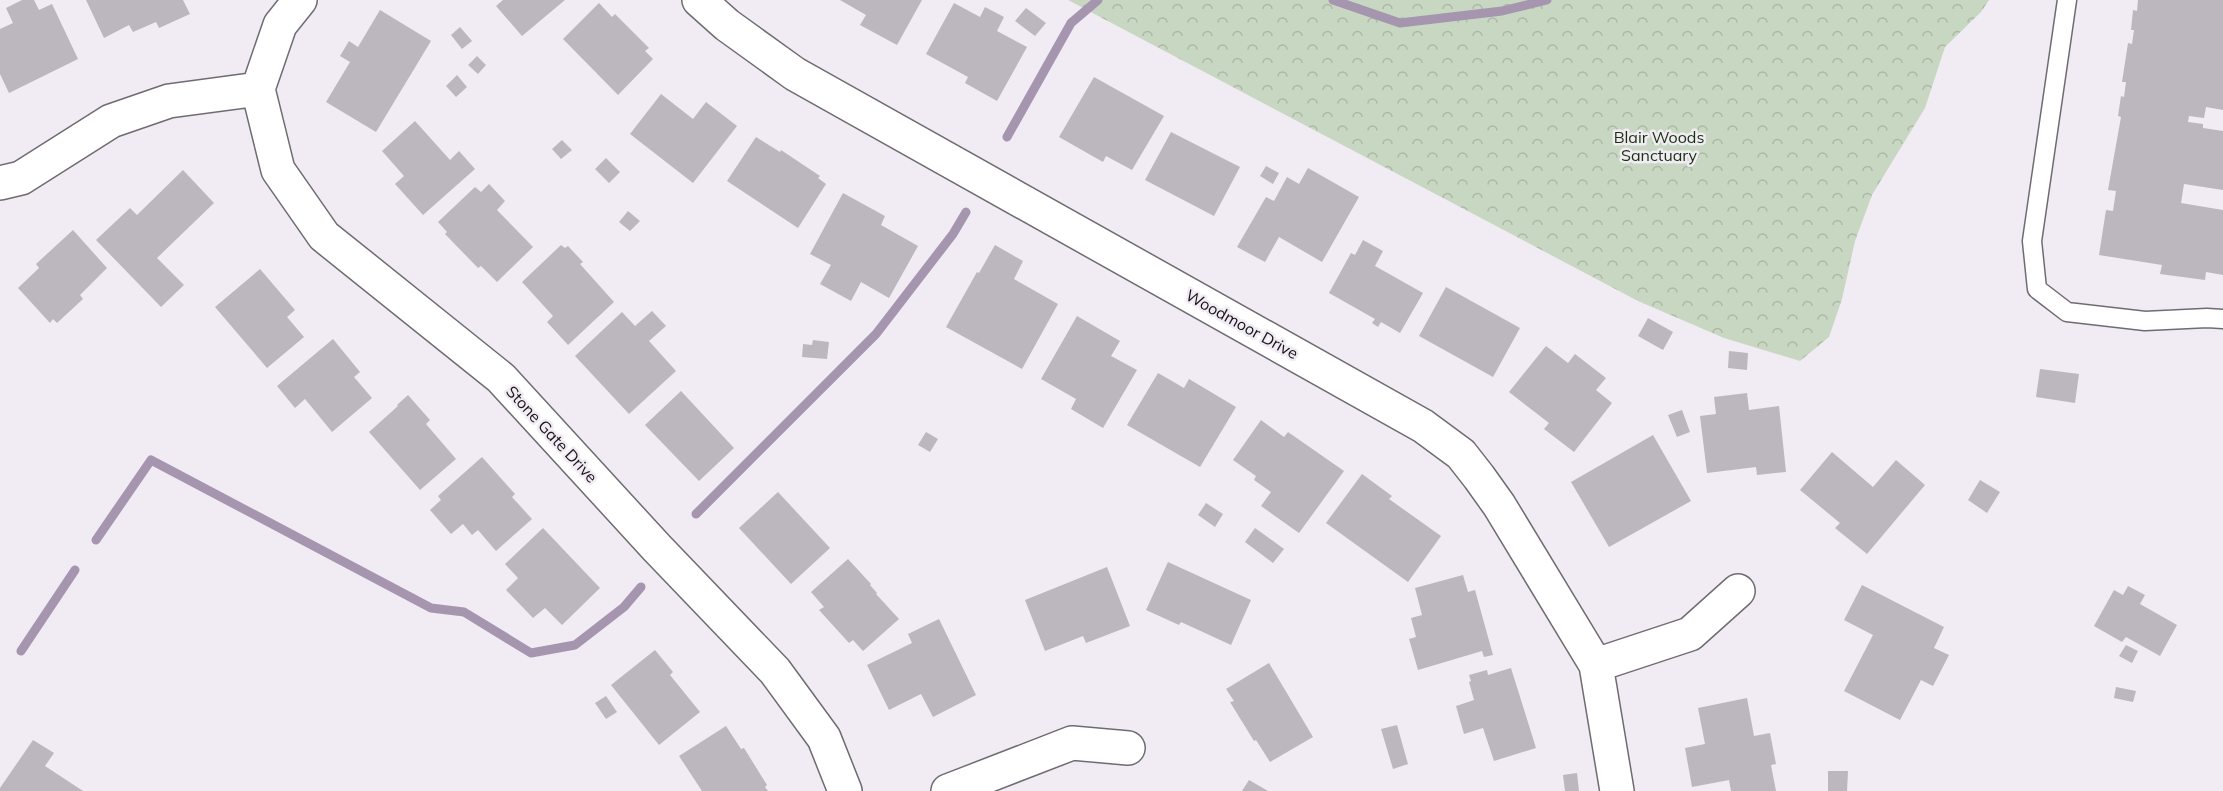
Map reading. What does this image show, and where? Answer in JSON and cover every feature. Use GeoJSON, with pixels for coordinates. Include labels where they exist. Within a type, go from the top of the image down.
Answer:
{"type":"FeatureCollection","features":[{"type":"Feature","properties":{"kind":"street"},"geometry":{"type":"LineString","coordinates":[[0,183],[21,178],[111,121],[169,100],[258,89],[280,25],[300,0]]}},
{"type":"Feature","properties":{"kind":"street","name":"Woodmoor Drive"},"geometry":{"type":"LineString","coordinates":[[699,0],[727,25],[795,74],[1423,426],[1461,454],[1499,505],[1596,665],[1617,791]]}},
{"type":"Feature","properties":{"kind":"street","name":"Stone Gate Drive"},"geometry":{"type":"LineString","coordinates":[[258,89],[278,170],[324,236],[501,378],[657,548],[775,671],[824,738],[845,791]]}},
{"type":"Feature","properties":{"kind":"street"},"geometry":{"type":"LineString","coordinates":[[1596,665],[1690,634],[1738,591]]}},
{"type":"Feature","properties":{"kind":"street"},"geometry":{"type":"LineString","coordinates":[[948,791],[1072,743],[1128,748]]}},
{"type":"Feature","properties":{"kind":"lane"},"geometry":{"type":"LineString","coordinates":[[2067,0],[2032,242],[2037,289],[2067,312],[2145,321],[2223,319]]}},
{"type":"Feature","properties":{"kind":"green space","name":"Blair Woods Sanctuary"},"geometry":{"type":"Polygon","coordinates":[[[1068,0],[1989,0],[1981,12],[1945,47],[1925,108],[1872,195],[1855,241],[1842,299],[1829,337],[1800,361],[1724,338],[1638,301],[1068,0]]]}},
{"type":"Feature","properties":{"kind":"building"},"geometry":{"type":"Polygon","coordinates":[[[22,0],[34,0],[39,10],[52,4],[78,59],[9,93],[0,74],[0,29],[13,23],[6,8],[22,0]]]}},
{"type":"Feature","properties":{"kind":"building"},"geometry":{"type":"Polygon","coordinates":[[[86,0],[183,0],[190,14],[159,28],[156,22],[133,32],[129,25],[104,38],[86,0]]]}},
{"type":"Feature","properties":{"kind":"building"},"geometry":{"type":"Polygon","coordinates":[[[503,0],[565,0],[522,36],[496,6],[503,0]]]}},
{"type":"Feature","properties":{"kind":"building"},"geometry":{"type":"Polygon","coordinates":[[[840,0],[922,0],[897,45],[860,25],[866,15],[840,0]]]}},
{"type":"Feature","properties":{"kind":"building"},"geometry":{"type":"Polygon","coordinates":[[[2138,0],[2223,0],[2223,110],[2206,107],[2204,118],[2189,116],[2188,122],[2203,124],[2203,128],[2223,131],[2223,190],[2184,184],[2181,203],[2223,210],[2223,275],[2206,272],[2205,280],[2160,274],[2162,265],[2099,255],[2106,210],[2113,211],[2116,191],[2108,190],[2121,117],[2118,116],[2121,96],[2124,97],[2126,82],[2122,82],[2128,43],[2132,44],[2134,30],[2131,30],[2133,10],[2137,11],[2138,0]]]}},
{"type":"Feature","properties":{"kind":"building"},"geometry":{"type":"Polygon","coordinates":[[[599,3],[612,17],[615,14],[649,48],[645,51],[653,59],[618,95],[563,39],[599,3]]]}},
{"type":"Feature","properties":{"kind":"building"},"geometry":{"type":"Polygon","coordinates":[[[954,3],[980,17],[985,7],[1004,17],[997,31],[1027,47],[997,101],[965,83],[968,77],[926,54],[954,3]]]}},
{"type":"Feature","properties":{"kind":"building"},"geometry":{"type":"Polygon","coordinates":[[[1026,8],[1046,23],[1035,36],[1015,21],[1026,8]]]}},
{"type":"Feature","properties":{"kind":"building"},"geometry":{"type":"Polygon","coordinates":[[[380,10],[431,41],[376,132],[326,102],[350,62],[340,56],[349,41],[358,47],[380,10]]]}},
{"type":"Feature","properties":{"kind":"building"},"geometry":{"type":"Polygon","coordinates":[[[460,27],[472,41],[462,49],[451,35],[460,27]]]}},
{"type":"Feature","properties":{"kind":"building"},"geometry":{"type":"Polygon","coordinates":[[[477,56],[486,65],[478,74],[468,65],[477,56]]]}},
{"type":"Feature","properties":{"kind":"building"},"geometry":{"type":"Polygon","coordinates":[[[457,75],[467,87],[456,97],[446,86],[457,75]]]}},
{"type":"Feature","properties":{"kind":"building"},"geometry":{"type":"Polygon","coordinates":[[[1094,77],[1164,116],[1132,170],[1106,156],[1103,162],[1059,137],[1094,77]]]}},
{"type":"Feature","properties":{"kind":"building"},"geometry":{"type":"Polygon","coordinates":[[[661,94],[693,119],[706,102],[737,126],[693,183],[630,134],[661,94]]]}},
{"type":"Feature","properties":{"kind":"building"},"geometry":{"type":"Polygon","coordinates":[[[415,121],[450,160],[459,151],[475,169],[423,215],[395,184],[404,176],[382,151],[415,121]]]}},
{"type":"Feature","properties":{"kind":"building"},"geometry":{"type":"Polygon","coordinates":[[[1171,132],[1240,167],[1214,216],[1145,180],[1171,132]]]}},
{"type":"Feature","properties":{"kind":"building"},"geometry":{"type":"Polygon","coordinates":[[[756,137],[780,152],[781,150],[820,176],[818,178],[826,184],[798,228],[727,181],[756,137]]]}},
{"type":"Feature","properties":{"kind":"building"},"geometry":{"type":"Polygon","coordinates":[[[562,140],[572,150],[561,159],[552,149],[562,140]]]}},
{"type":"Feature","properties":{"kind":"building"},"geometry":{"type":"Polygon","coordinates":[[[606,158],[620,172],[609,183],[595,169],[606,158]]]}},
{"type":"Feature","properties":{"kind":"building"},"geometry":{"type":"Polygon","coordinates":[[[1266,166],[1279,173],[1273,184],[1260,176],[1266,166]]]}},
{"type":"Feature","properties":{"kind":"building"},"geometry":{"type":"Polygon","coordinates":[[[1308,168],[1359,197],[1322,262],[1279,237],[1265,262],[1237,247],[1266,197],[1274,201],[1287,177],[1299,184],[1308,168]]]}},
{"type":"Feature","properties":{"kind":"building"},"geometry":{"type":"Polygon","coordinates":[[[183,170],[214,203],[157,258],[184,285],[161,307],[96,240],[130,208],[137,215],[183,170]]]}},
{"type":"Feature","properties":{"kind":"building"},"geometry":{"type":"Polygon","coordinates":[[[489,184],[505,201],[497,210],[533,247],[497,282],[481,266],[478,268],[445,234],[447,232],[438,222],[475,187],[481,192],[489,184]]]}},
{"type":"Feature","properties":{"kind":"building"},"geometry":{"type":"Polygon","coordinates":[[[843,193],[885,216],[881,225],[918,246],[889,298],[861,282],[851,301],[820,284],[831,265],[810,254],[843,193]]]}},
{"type":"Feature","properties":{"kind":"building"},"geometry":{"type":"Polygon","coordinates":[[[628,211],[640,221],[630,231],[619,222],[628,211]]]}},
{"type":"Feature","properties":{"kind":"building"},"geometry":{"type":"Polygon","coordinates":[[[73,230],[107,268],[80,295],[83,299],[57,323],[53,319],[50,323],[18,288],[39,268],[36,264],[73,230]]]}},
{"type":"Feature","properties":{"kind":"building"},"geometry":{"type":"Polygon","coordinates":[[[1363,240],[1383,251],[1375,266],[1423,293],[1400,333],[1381,322],[1378,327],[1372,323],[1375,319],[1329,293],[1351,253],[1355,255],[1363,240]]]}},
{"type":"Feature","properties":{"kind":"building"},"geometry":{"type":"Polygon","coordinates":[[[561,245],[565,248],[568,246],[583,262],[580,264],[614,302],[568,345],[547,322],[553,316],[522,282],[561,245]]]}},
{"type":"Feature","properties":{"kind":"building"},"geometry":{"type":"Polygon","coordinates":[[[995,245],[1023,261],[1014,279],[1058,304],[1022,369],[946,327],[995,245]]]}},
{"type":"Feature","properties":{"kind":"building"},"geometry":{"type":"Polygon","coordinates":[[[260,269],[295,310],[287,317],[304,337],[267,368],[215,307],[260,269]]]}},
{"type":"Feature","properties":{"kind":"building"},"geometry":{"type":"Polygon","coordinates":[[[1446,287],[1520,328],[1493,377],[1419,336],[1446,287]]]}},
{"type":"Feature","properties":{"kind":"building"},"geometry":{"type":"Polygon","coordinates":[[[652,311],[666,326],[649,341],[676,371],[629,414],[575,356],[622,312],[635,326],[652,311]]]}},
{"type":"Feature","properties":{"kind":"building"},"geometry":{"type":"Polygon","coordinates":[[[1077,316],[1120,341],[1111,356],[1137,370],[1103,428],[1071,409],[1076,399],[1041,379],[1077,316]]]}},
{"type":"Feature","properties":{"kind":"building"},"geometry":{"type":"Polygon","coordinates":[[[1648,318],[1673,332],[1663,350],[1638,336],[1648,318]]]}},
{"type":"Feature","properties":{"kind":"building"},"geometry":{"type":"Polygon","coordinates":[[[333,339],[360,372],[354,377],[372,398],[332,432],[305,399],[295,408],[277,386],[333,339]]]}},
{"type":"Feature","properties":{"kind":"building"},"geometry":{"type":"Polygon","coordinates":[[[813,340],[829,342],[827,359],[802,357],[803,344],[812,345],[813,340]]]}},
{"type":"Feature","properties":{"kind":"building"},"geometry":{"type":"Polygon","coordinates":[[[1546,346],[1568,363],[1575,354],[1606,378],[1596,390],[1612,403],[1574,452],[1544,429],[1549,423],[1509,392],[1546,346]]]}},
{"type":"Feature","properties":{"kind":"building"},"geometry":{"type":"Polygon","coordinates":[[[1729,351],[1748,353],[1747,370],[1728,368],[1729,351]]]}},
{"type":"Feature","properties":{"kind":"building"},"geometry":{"type":"Polygon","coordinates":[[[2040,369],[2079,374],[2075,403],[2036,397],[2040,369]]]}},
{"type":"Feature","properties":{"kind":"building"},"geometry":{"type":"Polygon","coordinates":[[[1158,373],[1184,388],[1189,379],[1236,407],[1200,467],[1127,425],[1158,373]]]}},
{"type":"Feature","properties":{"kind":"building"},"geometry":{"type":"Polygon","coordinates":[[[681,391],[734,448],[699,481],[645,425],[681,391]]]}},
{"type":"Feature","properties":{"kind":"building"},"geometry":{"type":"Polygon","coordinates":[[[1747,393],[1749,410],[1779,406],[1786,472],[1757,475],[1756,467],[1707,473],[1700,416],[1716,414],[1714,397],[1747,393]]]}},
{"type":"Feature","properties":{"kind":"building"},"geometry":{"type":"Polygon","coordinates":[[[408,395],[430,420],[426,424],[456,459],[420,490],[369,432],[408,395]]]}},
{"type":"Feature","properties":{"kind":"building"},"geometry":{"type":"Polygon","coordinates":[[[1682,410],[1690,432],[1677,437],[1668,415],[1682,410]]]}},
{"type":"Feature","properties":{"kind":"building"},"geometry":{"type":"Polygon","coordinates":[[[1261,420],[1284,437],[1288,432],[1344,471],[1299,533],[1261,506],[1271,492],[1254,480],[1256,476],[1233,460],[1261,420]]]}},
{"type":"Feature","properties":{"kind":"building"},"geometry":{"type":"Polygon","coordinates":[[[926,432],[938,439],[930,452],[918,445],[926,432]]]}},
{"type":"Feature","properties":{"kind":"building"},"geometry":{"type":"Polygon","coordinates":[[[1653,435],[1691,501],[1609,547],[1571,482],[1653,435]]]}},
{"type":"Feature","properties":{"kind":"building"},"geometry":{"type":"Polygon","coordinates":[[[1832,452],[1873,487],[1896,460],[1925,485],[1867,554],[1835,528],[1840,523],[1800,490],[1832,452]]]}},
{"type":"Feature","properties":{"kind":"building"},"geometry":{"type":"Polygon","coordinates":[[[482,457],[515,494],[512,497],[532,519],[496,551],[478,530],[472,535],[463,524],[451,534],[430,510],[441,500],[438,496],[482,457]]]}},
{"type":"Feature","properties":{"kind":"building"},"geometry":{"type":"Polygon","coordinates":[[[1362,474],[1392,496],[1389,499],[1441,536],[1408,582],[1326,523],[1362,474]]]}},
{"type":"Feature","properties":{"kind":"building"},"geometry":{"type":"Polygon","coordinates":[[[1980,480],[2000,492],[1987,513],[1968,500],[1980,480]]]}},
{"type":"Feature","properties":{"kind":"building"},"geometry":{"type":"Polygon","coordinates":[[[778,492],[830,548],[791,584],[739,528],[778,492]]]}},
{"type":"Feature","properties":{"kind":"building"},"geometry":{"type":"Polygon","coordinates":[[[1206,503],[1223,514],[1215,527],[1198,515],[1206,503]]]}},
{"type":"Feature","properties":{"kind":"building"},"geometry":{"type":"Polygon","coordinates":[[[543,528],[600,588],[562,625],[545,608],[533,618],[506,590],[518,578],[505,564],[543,528]]]}},
{"type":"Feature","properties":{"kind":"building"},"geometry":{"type":"Polygon","coordinates":[[[1255,528],[1284,549],[1273,563],[1245,542],[1255,528]]]}},
{"type":"Feature","properties":{"kind":"building"},"geometry":{"type":"Polygon","coordinates":[[[848,559],[899,619],[863,651],[853,640],[849,643],[819,610],[824,607],[811,592],[848,559]]]}},
{"type":"Feature","properties":{"kind":"building"},"geometry":{"type":"Polygon","coordinates":[[[1168,562],[1251,600],[1231,645],[1181,622],[1179,625],[1146,610],[1168,562]]]}},
{"type":"Feature","properties":{"kind":"building"},"geometry":{"type":"Polygon","coordinates":[[[1107,567],[1130,626],[1086,643],[1083,636],[1045,651],[1025,600],[1107,567]]]}},
{"type":"Feature","properties":{"kind":"building"},"geometry":{"type":"Polygon","coordinates":[[[1463,575],[1468,592],[1475,590],[1493,655],[1484,657],[1482,651],[1418,670],[1409,639],[1416,637],[1411,618],[1422,615],[1415,588],[1463,575]]]}},
{"type":"Feature","properties":{"kind":"building"},"geometry":{"type":"Polygon","coordinates":[[[1862,585],[1944,627],[1934,648],[1949,655],[1933,686],[1921,680],[1900,720],[1844,691],[1873,635],[1844,620],[1862,585]]]}},
{"type":"Feature","properties":{"kind":"building"},"geometry":{"type":"Polygon","coordinates":[[[2128,586],[2145,595],[2140,604],[2177,625],[2160,656],[2126,637],[2122,642],[2094,626],[2114,590],[2123,595],[2128,586]]]}},
{"type":"Feature","properties":{"kind":"building"},"geometry":{"type":"Polygon","coordinates":[[[939,619],[976,695],[933,717],[921,694],[889,710],[867,665],[912,643],[908,634],[939,619]]]}},
{"type":"Feature","properties":{"kind":"building"},"geometry":{"type":"Polygon","coordinates":[[[2126,645],[2138,651],[2132,663],[2119,656],[2126,645]]]}},
{"type":"Feature","properties":{"kind":"building"},"geometry":{"type":"Polygon","coordinates":[[[655,650],[673,672],[670,675],[700,712],[659,745],[611,685],[655,650]]]}},
{"type":"Feature","properties":{"kind":"building"},"geometry":{"type":"Polygon","coordinates":[[[1269,663],[1313,737],[1270,762],[1230,702],[1234,701],[1226,689],[1269,663]]]}},
{"type":"Feature","properties":{"kind":"building"},"geometry":{"type":"Polygon","coordinates":[[[1511,668],[1536,748],[1494,761],[1483,728],[1464,734],[1456,706],[1474,700],[1469,675],[1487,670],[1488,675],[1511,668]]]}},
{"type":"Feature","properties":{"kind":"building"},"geometry":{"type":"Polygon","coordinates":[[[2116,687],[2136,691],[2133,702],[2114,698],[2116,687]]]}},
{"type":"Feature","properties":{"kind":"building"},"geometry":{"type":"Polygon","coordinates":[[[606,696],[617,712],[606,719],[595,703],[606,696]]]}},
{"type":"Feature","properties":{"kind":"building"},"geometry":{"type":"Polygon","coordinates":[[[1747,698],[1754,736],[1770,733],[1776,764],[1771,765],[1776,791],[1731,791],[1729,780],[1692,787],[1685,748],[1705,744],[1698,708],[1747,698]]]}},
{"type":"Feature","properties":{"kind":"building"},"geometry":{"type":"Polygon","coordinates":[[[1397,725],[1408,764],[1393,769],[1381,729],[1397,725]]]}},
{"type":"Feature","properties":{"kind":"building"},"geometry":{"type":"Polygon","coordinates":[[[726,726],[741,749],[744,748],[767,785],[765,787],[768,791],[702,791],[679,756],[726,726]]]}},
{"type":"Feature","properties":{"kind":"building"},"geometry":{"type":"Polygon","coordinates":[[[33,740],[54,753],[45,766],[83,791],[0,791],[33,740]]]}},
{"type":"Feature","properties":{"kind":"building"},"geometry":{"type":"Polygon","coordinates":[[[1828,771],[1848,771],[1847,791],[1828,791],[1828,771]]]}},
{"type":"Feature","properties":{"kind":"building"},"geometry":{"type":"Polygon","coordinates":[[[1577,773],[1579,791],[1565,791],[1563,775],[1577,773]]]}},
{"type":"Feature","properties":{"kind":"building"},"geometry":{"type":"Polygon","coordinates":[[[1249,780],[1268,791],[1242,791],[1249,780]]]}},
{"type":"Feature","properties":{"kind":"waterway"},"geometry":{"type":"LineString","coordinates":[[1007,137],[1071,23],[1098,0]]}},
{"type":"Feature","properties":{"kind":"waterway"},"geometry":{"type":"LineString","coordinates":[[1333,0],[1400,23],[1502,11],[1547,0]]}},
{"type":"Feature","properties":{"kind":"waterway"},"geometry":{"type":"LineString","coordinates":[[696,514],[876,334],[953,234],[966,212]]}},
{"type":"Feature","properties":{"kind":"waterway"},"geometry":{"type":"LineString","coordinates":[[96,540],[151,460],[431,608],[464,612],[531,653],[575,645],[624,607],[641,587]]}},
{"type":"Feature","properties":{"kind":"waterway"},"geometry":{"type":"LineString","coordinates":[[21,651],[75,570]]}}]}
